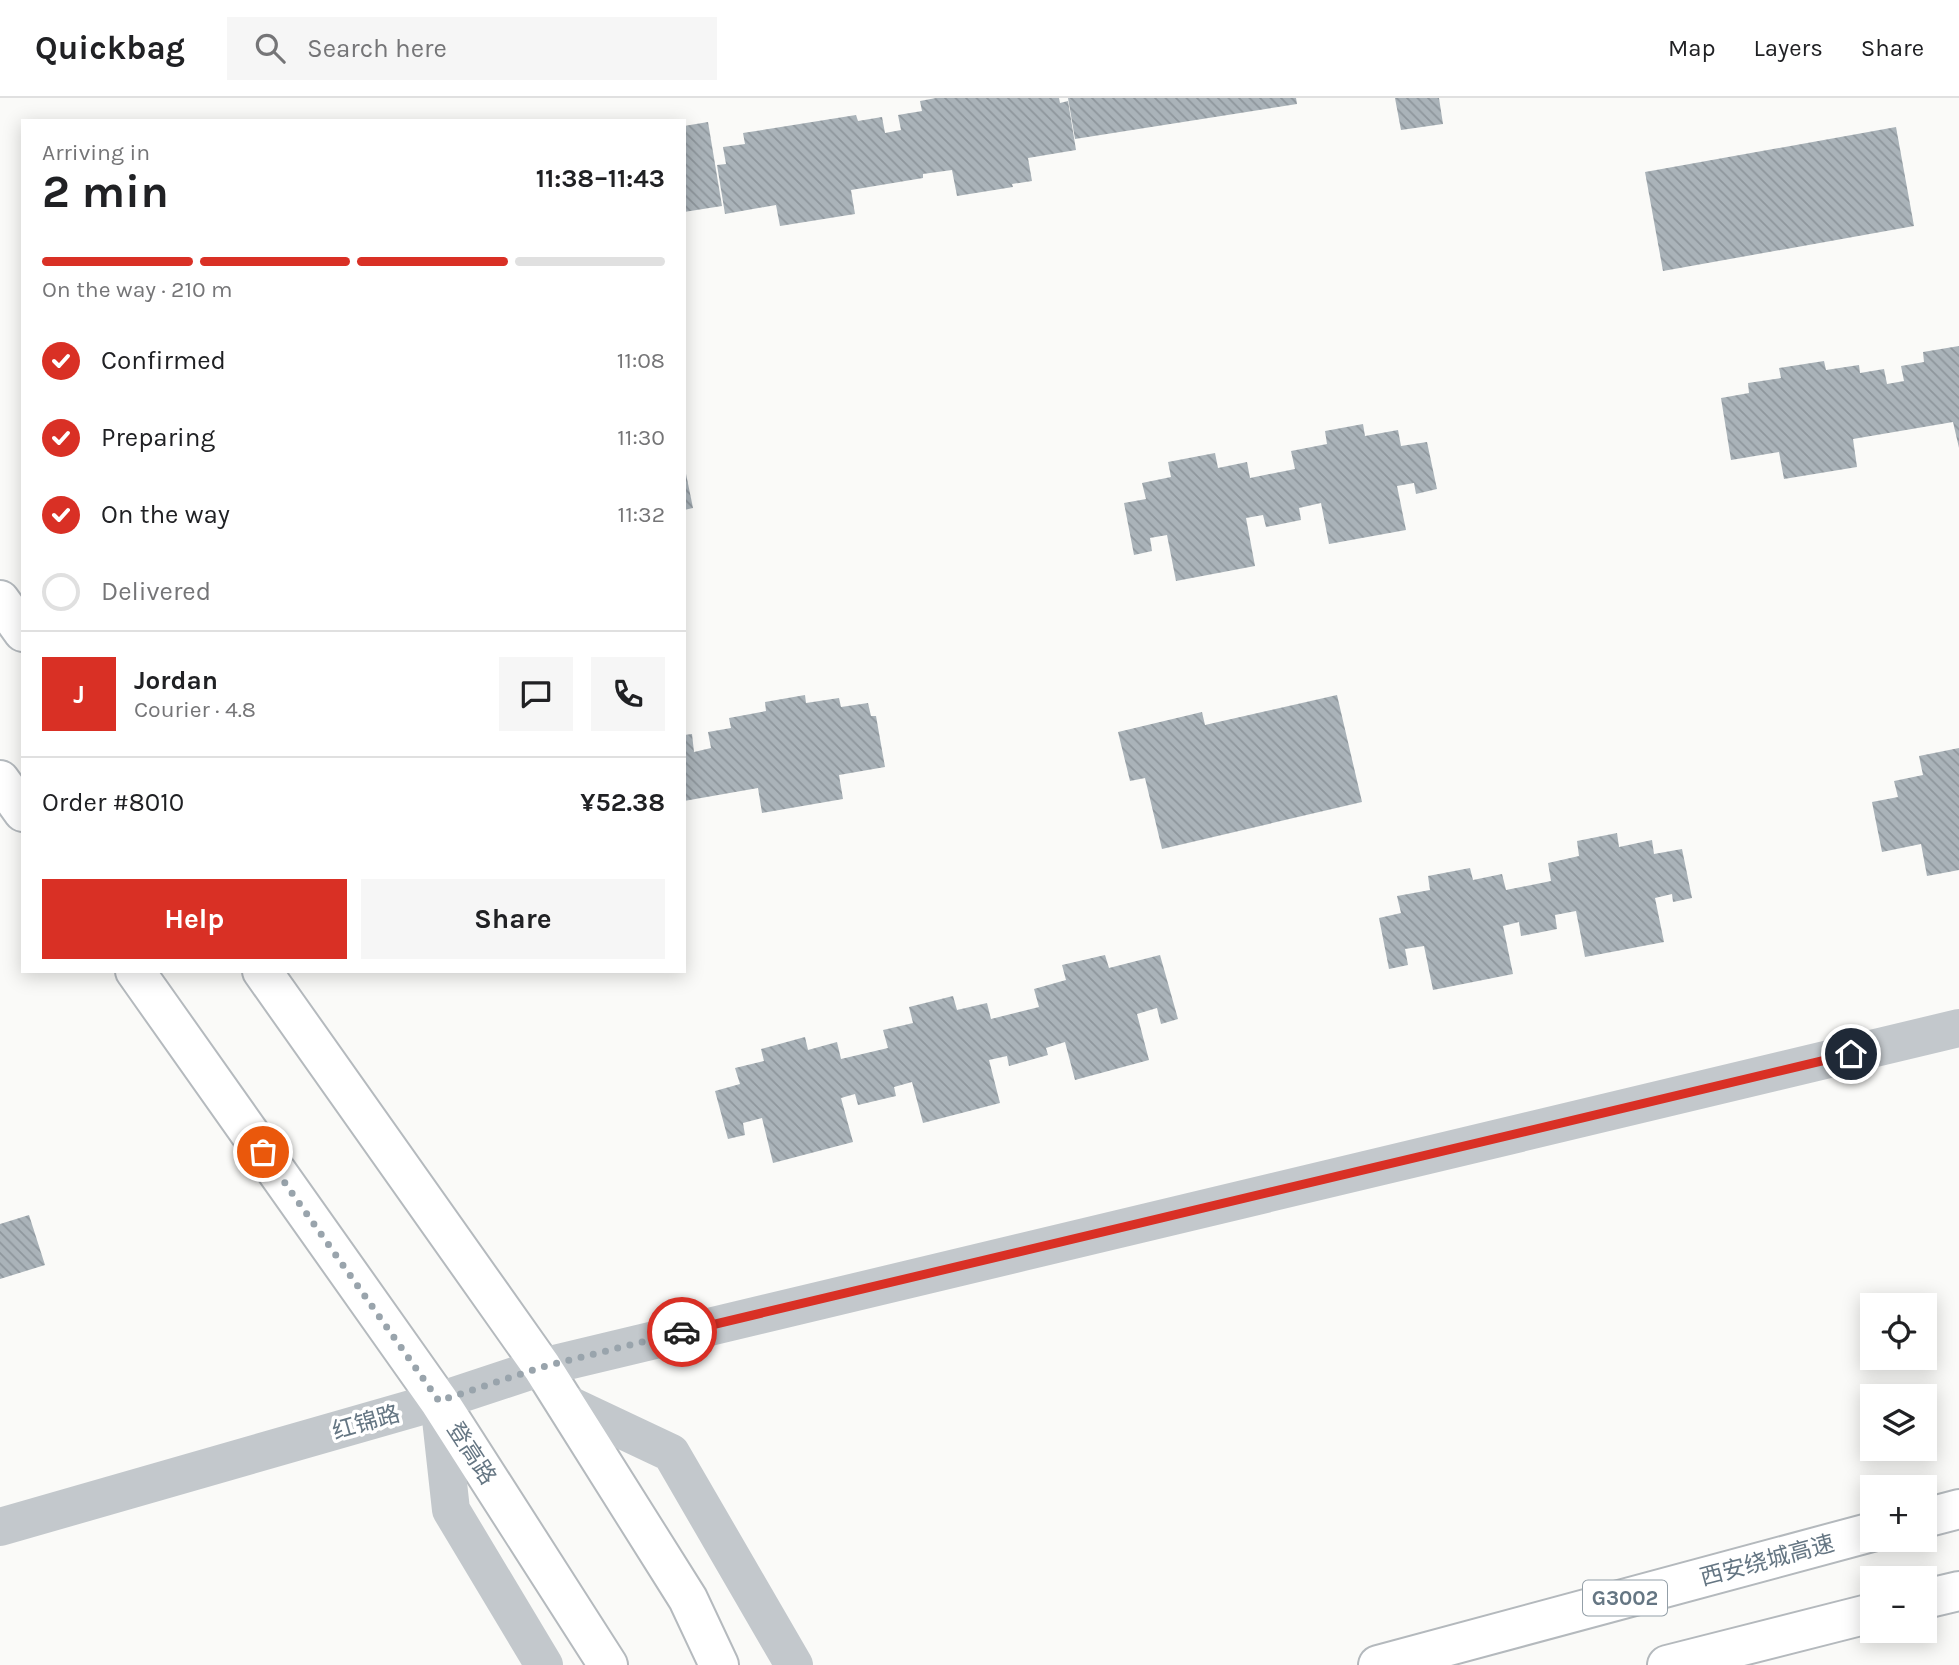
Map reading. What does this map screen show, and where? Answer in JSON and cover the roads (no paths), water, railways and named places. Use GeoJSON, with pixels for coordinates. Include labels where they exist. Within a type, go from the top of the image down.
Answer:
{"type":"FeatureCollection","features":[{"type":"Feature","properties":{"kind":"main road"},"geometry":{"type":"LineString","coordinates":[[0,600],[21,629]]}},
{"type":"Feature","properties":{"kind":"main road"},"geometry":{"type":"LineString","coordinates":[[0,780],[21,809]]}},
{"type":"Feature","properties":{"kind":"main road","name":"登高路"},"geometry":{"type":"LineString","coordinates":[[136,973],[439,1401],[608,1665]]}},
{"type":"Feature","properties":{"kind":"main road"},"geometry":{"type":"LineString","coordinates":[[263,973],[542,1367],[688,1599],[719,1665]]}},
{"type":"Feature","properties":{"kind":"main road"},"geometry":{"type":"LineString","coordinates":[[1937,1514],[1959,1508]]}},
{"type":"Feature","properties":{"kind":"main road","name":"西安绕城高速"},"geometry":{"type":"LineString","coordinates":[[1378,1665],[1860,1535]]}},
{"type":"Feature","properties":{"kind":"main road"},"geometry":{"type":"LineString","coordinates":[[1937,1597],[1959,1591]]}},
{"type":"Feature","properties":{"kind":"main road"},"geometry":{"type":"LineString","coordinates":[[1667,1665],[1860,1616]]}},
{"type":"Feature","properties":{"kind":"street","name":"红锦路"},"geometry":{"type":"LineString","coordinates":[[0,1527],[439,1401],[542,1367],[1959,1028]]}},
{"type":"Feature","properties":{"kind":"street"},"geometry":{"type":"LineString","coordinates":[[439,1401],[451,1510],[544,1665]]}},
{"type":"Feature","properties":{"kind":"street"},"geometry":{"type":"LineString","coordinates":[[565,1403],[671,1453],[794,1665]]}}]}
